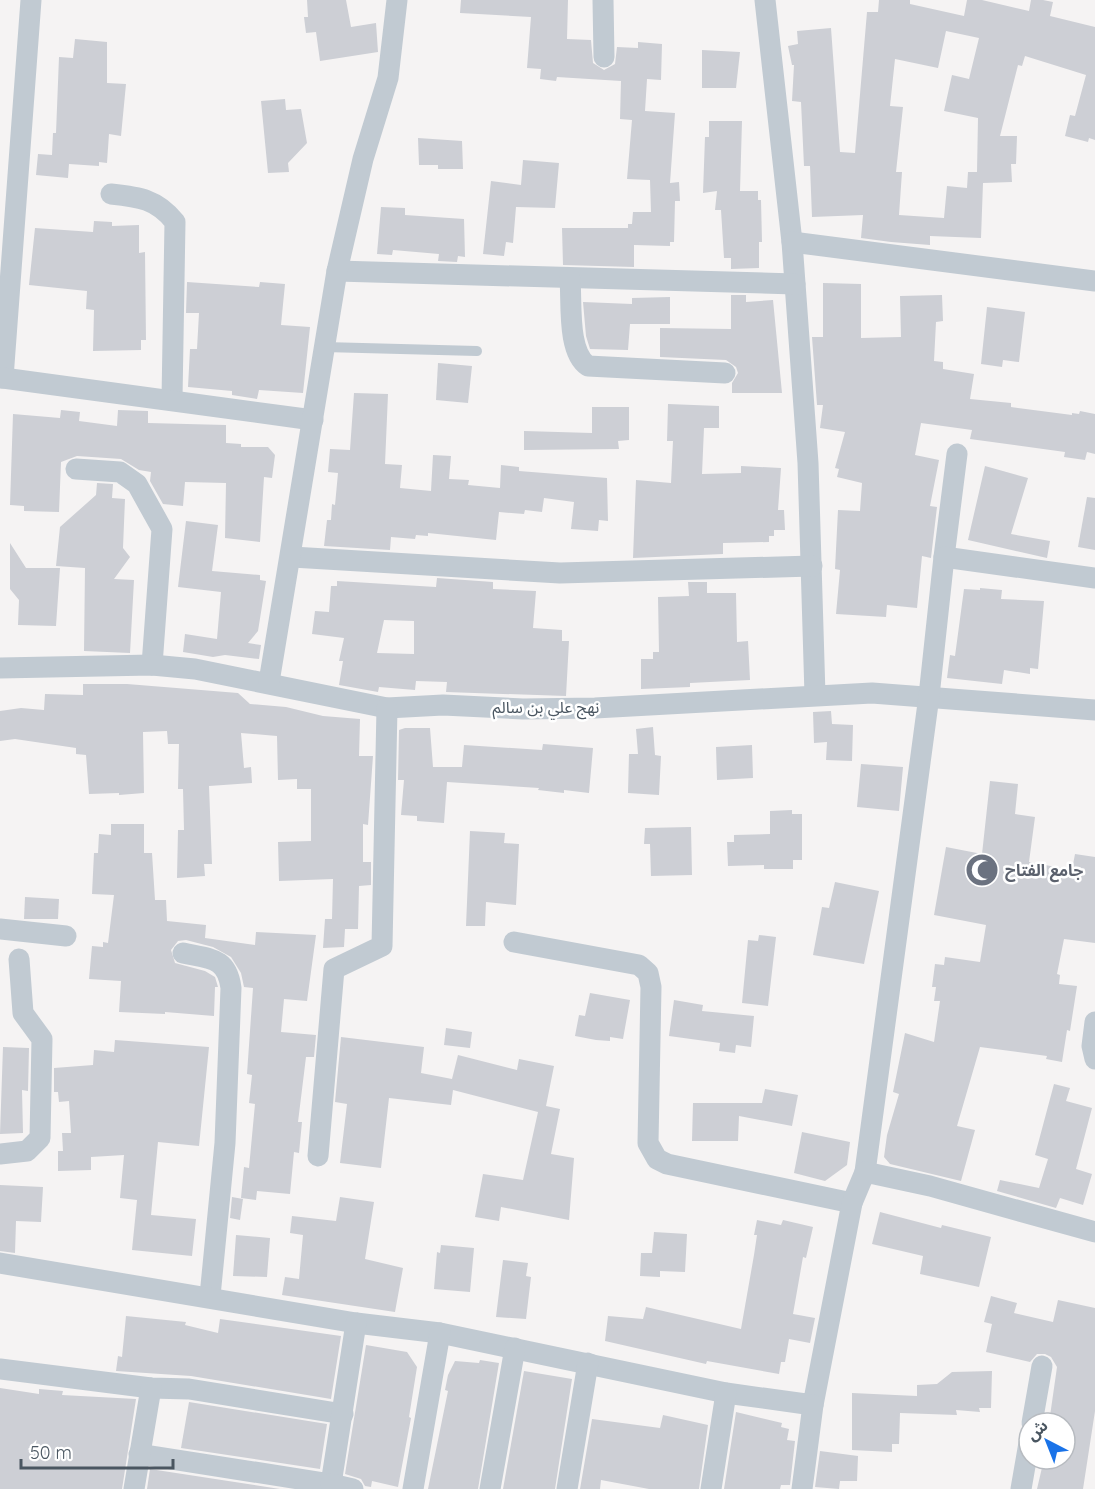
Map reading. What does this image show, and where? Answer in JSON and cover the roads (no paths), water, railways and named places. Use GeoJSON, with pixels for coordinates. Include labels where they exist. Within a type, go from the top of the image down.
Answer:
{"type":"FeatureCollection","features":[{"type":"Feature","properties":{"kind":"street"},"geometry":{"type":"LineString","coordinates":[[31,0],[2,378],[172,399],[313,420]]}},
{"type":"Feature","properties":{"kind":"street"},"geometry":{"type":"LineString","coordinates":[[269,682],[292,556],[337,271],[363,159],[388,78],[397,0]]}},
{"type":"Feature","properties":{"kind":"street"},"geometry":{"type":"LineString","coordinates":[[603,0],[604,57]]}},
{"type":"Feature","properties":{"kind":"street"},"geometry":{"type":"LineString","coordinates":[[765,0],[792,242],[808,464],[815,695]]}},
{"type":"Feature","properties":{"kind":"street"},"geometry":{"type":"LineString","coordinates":[[111,194],[142,197],[158,204],[175,222],[172,399]]}},
{"type":"Feature","properties":{"kind":"street"},"geometry":{"type":"LineString","coordinates":[[792,242],[1095,281]]}},
{"type":"Feature","properties":{"kind":"street"},"geometry":{"type":"LineString","coordinates":[[337,271],[795,284]]}},
{"type":"Feature","properties":{"kind":"street"},"geometry":{"type":"LineString","coordinates":[[570,279],[574,344],[578,357],[588,366],[726,373]]}},
{"type":"Feature","properties":{"kind":"street"},"geometry":{"type":"LineString","coordinates":[[802,1489],[813,1405],[852,1203],[865,1172],[929,696],[957,454]]}},
{"type":"Feature","properties":{"kind":"street"},"geometry":{"type":"LineString","coordinates":[[76,469],[120,472],[129,478],[137,484],[162,529],[152,665]]}},
{"type":"Feature","properties":{"kind":"street"},"geometry":{"type":"LineString","coordinates":[[292,556],[560,573],[812,566]]}},
{"type":"Feature","properties":{"kind":"street"},"geometry":{"type":"LineString","coordinates":[[944,557],[1095,578]]}},
{"type":"Feature","properties":{"kind":"street","name":"نهج علي بن سالم"},"geometry":{"type":"LineString","coordinates":[[0,668],[152,665],[195,669],[269,682],[387,708],[443,705],[523,709],[595,708],[815,695],[929,696],[1095,710]]}},
{"type":"Feature","properties":{"kind":"street"},"geometry":{"type":"LineString","coordinates":[[318,1156],[334,969],[382,946],[387,708]]}},
{"type":"Feature","properties":{"kind":"street"},"geometry":{"type":"LineString","coordinates":[[0,929],[66,936]]}},
{"type":"Feature","properties":{"kind":"street"},"geometry":{"type":"LineString","coordinates":[[514,942],[639,965],[648,973],[651,987],[648,1143],[657,1159],[667,1164],[852,1203]]}},
{"type":"Feature","properties":{"kind":"street"},"geometry":{"type":"LineString","coordinates":[[183,953],[215,960],[224,966],[229,972],[231,988],[225,1143],[210,1296]]}},
{"type":"Feature","properties":{"kind":"street"},"geometry":{"type":"LineString","coordinates":[[0,1154],[27,1152],[40,1138],[42,1038],[23,1013],[19,959]]}},
{"type":"Feature","properties":{"kind":"street"},"geometry":{"type":"LineString","coordinates":[[1095,1022],[1092,1046],[1095,1059]]}},
{"type":"Feature","properties":{"kind":"street"},"geometry":{"type":"LineString","coordinates":[[865,1172],[930,1186],[1095,1232]]}},
{"type":"Feature","properties":{"kind":"street"},"geometry":{"type":"LineString","coordinates":[[0,1263],[210,1296],[356,1323],[440,1333],[726,1393],[813,1405]]}},
{"type":"Feature","properties":{"kind":"street"},"geometry":{"type":"LineString","coordinates":[[331,1484],[356,1323]]}},
{"type":"Feature","properties":{"kind":"street"},"geometry":{"type":"LineString","coordinates":[[413,1489],[440,1333]]}},
{"type":"Feature","properties":{"kind":"street"},"geometry":{"type":"LineString","coordinates":[[490,1489],[515,1348]]}},
{"type":"Feature","properties":{"kind":"street"},"geometry":{"type":"LineString","coordinates":[[567,1489],[588,1363]]}},
{"type":"Feature","properties":{"kind":"street"},"geometry":{"type":"LineString","coordinates":[[1034,1411],[1042,1366]]}},
{"type":"Feature","properties":{"kind":"street"},"geometry":{"type":"LineString","coordinates":[[0,1369],[151,1388],[189,1389],[343,1414]]}},
{"type":"Feature","properties":{"kind":"street"},"geometry":{"type":"LineString","coordinates":[[134,1489],[151,1388]]}},
{"type":"Feature","properties":{"kind":"street"},"geometry":{"type":"LineString","coordinates":[[711,1489],[726,1393]]}},
{"type":"Feature","properties":{"kind":"street"},"geometry":{"type":"LineString","coordinates":[[139,1454],[353,1489]]}},
{"type":"Feature","properties":{"kind":"street"},"geometry":{"type":"LineString","coordinates":[[1021,1489],[1024,1471]]}},
{"type":"Feature","properties":{"kind":"lane"},"geometry":{"type":"LineString","coordinates":[[324,346],[477,351]]}},
{"type":"Feature","properties":{"kind":"place","name":"جامع الفتاح"},"geometry":{"type":"Point","coordinates":[982,870]}}]}
